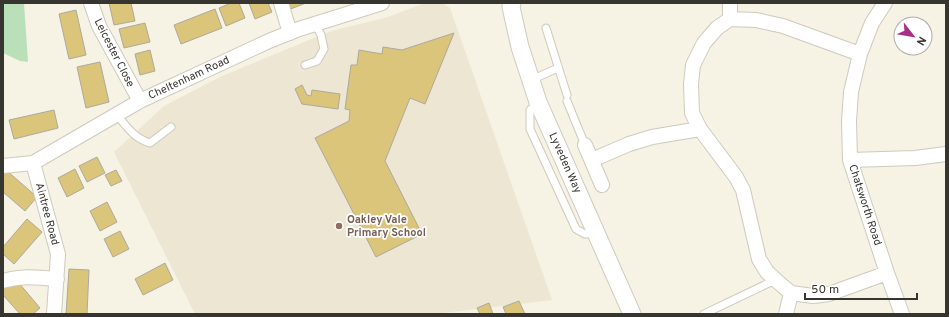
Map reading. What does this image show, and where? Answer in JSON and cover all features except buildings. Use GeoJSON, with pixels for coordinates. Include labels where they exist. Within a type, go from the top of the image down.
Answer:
{"type":"FeatureCollection","features":[{"type":"Feature","properties":{"kind":"street","name":"Leicester Close"},"geometry":{"type":"LineString","coordinates":[[91,3],[99,26],[140,101]]}},
{"type":"Feature","properties":{"kind":"street"},"geometry":{"type":"LineString","coordinates":[[281,3],[290,32]]}},
{"type":"Feature","properties":{"kind":"street","name":"Cheltenham Road"},"geometry":{"type":"LineString","coordinates":[[3,166],[33,163],[140,101],[269,41],[290,32],[382,3]]}},
{"type":"Feature","properties":{"kind":"street"},"geometry":{"type":"LineString","coordinates":[[730,3],[730,19]]}},
{"type":"Feature","properties":{"kind":"street","name":"Chatsworth Road"},"geometry":{"type":"LineString","coordinates":[[885,3],[872,23],[860,54],[851,92],[849,121],[850,160],[902,314]]}},
{"type":"Feature","properties":{"kind":"street","name":"Lyveden Way"},"geometry":{"type":"LineString","coordinates":[[510,4],[520,47],[538,102],[632,314]]}},
{"type":"Feature","properties":{"kind":"street"},"geometry":{"type":"LineString","coordinates":[[860,54],[783,26],[756,20],[730,19],[717,28],[704,43],[693,65],[691,84],[692,113],[700,129],[744,190],[759,259],[767,272],[775,280],[791,293],[813,296],[829,294],[887,273]]}},
{"type":"Feature","properties":{"kind":"street"},"geometry":{"type":"LineString","coordinates":[[592,160],[629,144],[652,137],[700,129]]}},
{"type":"Feature","properties":{"kind":"street"},"geometry":{"type":"LineString","coordinates":[[585,145],[602,185]]}},
{"type":"Feature","properties":{"kind":"street"},"geometry":{"type":"LineString","coordinates":[[850,160],[915,158],[946,154]]}},
{"type":"Feature","properties":{"kind":"street","name":"Aintree Road"},"geometry":{"type":"LineString","coordinates":[[33,163],[58,254],[54,314]]}},
{"type":"Feature","properties":{"kind":"street"},"geometry":{"type":"LineString","coordinates":[[3,281],[10,278],[56,279]]}},
{"type":"Feature","properties":{"kind":"street"},"geometry":{"type":"LineString","coordinates":[[786,314],[791,293]]}},
{"type":"Feature","properties":{"kind":"lane"},"geometry":{"type":"LineString","coordinates":[[306,65],[317,61],[324,49],[321,35],[315,24]]}},
{"type":"Feature","properties":{"kind":"lane"},"geometry":{"type":"LineString","coordinates":[[546,28],[567,98],[585,145]]}},
{"type":"Feature","properties":{"kind":"lane"},"geometry":{"type":"LineString","coordinates":[[531,80],[558,68]]}},
{"type":"Feature","properties":{"kind":"lane"},"geometry":{"type":"LineString","coordinates":[[117,115],[131,132],[142,140],[150,143],[171,127]]}},
{"type":"Feature","properties":{"kind":"lane"},"geometry":{"type":"LineString","coordinates":[[704,314],[775,280]]}},
{"type":"Feature","properties":{"kind":"shaded area","name":"Oakley Vale Primary School"},"geometry":{"type":"Polygon","coordinates":[[[425,3],[442,3],[450,8],[552,300],[434,314],[195,314],[114,152],[164,106],[222,76],[331,31],[385,18],[425,3]]]}},
{"type":"Feature","properties":{"kind":"green space"},"geometry":{"type":"Polygon","coordinates":[[[3,3],[24,3],[28,62],[20,61],[3,53],[3,3]]]}},
{"type":"Feature","properties":{"kind":"place","name":"Oakley Vale Primary School"},"geometry":{"type":"Point","coordinates":[339,226]}}]}
